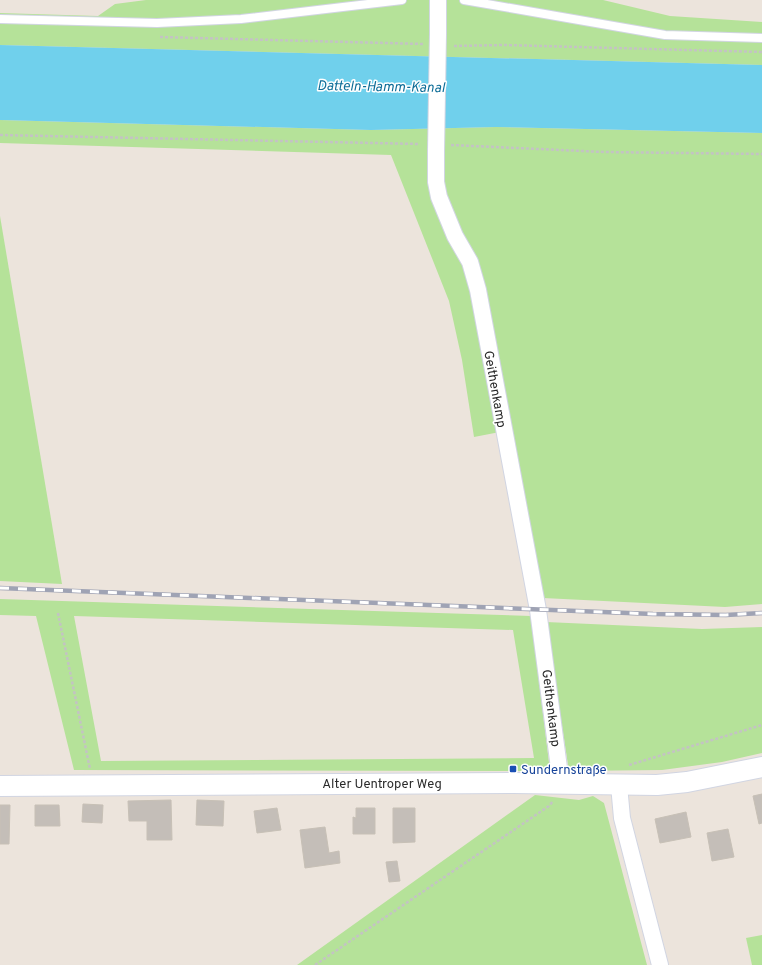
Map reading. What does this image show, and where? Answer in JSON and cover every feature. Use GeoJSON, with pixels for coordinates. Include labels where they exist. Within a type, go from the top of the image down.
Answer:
{"type":"FeatureCollection","features":[{"type":"Feature","properties":{"kind":"street","name":"Geithenkamp"},"geometry":{"type":"LineString","coordinates":[[438,0],[440,148],[436,182],[439,197],[453,230],[470,262],[478,290],[538,610],[559,790]]}},
{"type":"Feature","properties":{"kind":"street","name":"Alter Uentroper Weg"},"geometry":{"type":"LineString","coordinates":[[0,786],[93,785],[559,790],[621,776],[657,785],[687,782],[762,767]]}},
{"type":"Feature","properties":{"kind":"street"},"geometry":{"type":"LineString","coordinates":[[621,776],[622,818],[660,965]]}},
{"type":"Feature","properties":{"kind":"lane"},"geometry":{"type":"LineString","coordinates":[[0,19],[157,23],[241,19],[402,0]]}},
{"type":"Feature","properties":{"kind":"lane"},"geometry":{"type":"LineString","coordinates":[[464,0],[665,35],[762,38]]}},
{"type":"Feature","properties":{"kind":"path"},"geometry":{"type":"LineString","coordinates":[[159,36],[439,41],[504,45],[762,52]]}},
{"type":"Feature","properties":{"kind":"path"},"geometry":{"type":"LineString","coordinates":[[0,135],[421,144]]}},
{"type":"Feature","properties":{"kind":"path"},"geometry":{"type":"LineString","coordinates":[[440,148],[762,154]]}},
{"type":"Feature","properties":{"kind":"path"},"geometry":{"type":"LineString","coordinates":[[58,613],[93,785]]}},
{"type":"Feature","properties":{"kind":"path"},"geometry":{"type":"LineString","coordinates":[[621,776],[762,725]]}},
{"type":"Feature","properties":{"kind":"path"},"geometry":{"type":"LineString","coordinates":[[315,965],[549,806],[559,790]]}},
{"type":"Feature","properties":{"kind":"green space"},"geometry":{"type":"Polygon","coordinates":[[[146,0],[603,0],[670,16],[762,22],[762,65],[0,45],[0,13],[98,16],[115,4],[146,0]]]}},
{"type":"Feature","properties":{"kind":"green space"},"geometry":{"type":"Polygon","coordinates":[[[0,120],[371,130],[496,127],[762,133],[762,604],[725,607],[543,598],[505,431],[474,437],[462,360],[449,301],[391,155],[0,143],[0,120]]]}},
{"type":"Feature","properties":{"kind":"green space"},"geometry":{"type":"Polygon","coordinates":[[[0,216],[62,584],[0,581],[0,216]]]}},
{"type":"Feature","properties":{"kind":"green space"},"geometry":{"type":"Polygon","coordinates":[[[0,599],[531,616],[550,771],[74,770],[36,616],[0,615],[0,599]],[[74,616],[101,761],[534,758],[513,630],[74,616]]]}},
{"type":"Feature","properties":{"kind":"green space"},"geometry":{"type":"Polygon","coordinates":[[[546,622],[702,629],[762,627],[762,753],[722,762],[662,770],[569,771],[546,622]]]}},
{"type":"Feature","properties":{"kind":"green space"},"geometry":{"type":"Polygon","coordinates":[[[535,795],[579,800],[593,796],[604,803],[647,965],[297,965],[535,795]]]}},
{"type":"Feature","properties":{"kind":"green space"},"geometry":{"type":"Polygon","coordinates":[[[762,935],[762,965],[752,965],[746,938],[762,935]]]}},
{"type":"Feature","properties":{"kind":"water","name":"Datteln-Hamm-Kanal"},"geometry":{"type":"Polygon","coordinates":[[[0,45],[762,65],[762,133],[496,127],[371,130],[0,120],[0,45]]]}},
{"type":"Feature","properties":{"kind":"building"},"geometry":{"type":"Polygon","coordinates":[[[762,794],[762,823],[759,824],[753,796],[762,794]]]}},
{"type":"Feature","properties":{"kind":"building"},"geometry":{"type":"Polygon","coordinates":[[[171,800],[172,840],[147,840],[147,821],[129,821],[128,801],[171,800]]]}},
{"type":"Feature","properties":{"kind":"building"},"geometry":{"type":"Polygon","coordinates":[[[197,800],[224,801],[223,826],[196,825],[197,800]]]}},
{"type":"Feature","properties":{"kind":"building"},"geometry":{"type":"Polygon","coordinates":[[[83,804],[103,805],[102,823],[82,822],[83,804]]]}},
{"type":"Feature","properties":{"kind":"building"},"geometry":{"type":"Polygon","coordinates":[[[0,805],[10,805],[9,844],[0,844],[0,805]]]}},
{"type":"Feature","properties":{"kind":"building"},"geometry":{"type":"Polygon","coordinates":[[[35,805],[59,805],[60,826],[35,826],[35,805]]]}},
{"type":"Feature","properties":{"kind":"building"},"geometry":{"type":"Polygon","coordinates":[[[277,808],[281,830],[257,833],[254,811],[277,808]]]}},
{"type":"Feature","properties":{"kind":"building"},"geometry":{"type":"Polygon","coordinates":[[[356,808],[375,808],[375,834],[353,834],[353,817],[356,818],[356,808]]]}},
{"type":"Feature","properties":{"kind":"building"},"geometry":{"type":"Polygon","coordinates":[[[393,808],[415,808],[415,842],[393,843],[393,808]]]}},
{"type":"Feature","properties":{"kind":"building"},"geometry":{"type":"Polygon","coordinates":[[[686,812],[691,837],[660,843],[655,819],[686,812]]]}},
{"type":"Feature","properties":{"kind":"building"},"geometry":{"type":"Polygon","coordinates":[[[325,827],[329,853],[339,851],[340,863],[305,868],[300,830],[325,827]]]}},
{"type":"Feature","properties":{"kind":"building"},"geometry":{"type":"Polygon","coordinates":[[[728,829],[734,857],[712,861],[707,833],[728,829]]]}},
{"type":"Feature","properties":{"kind":"building"},"geometry":{"type":"Polygon","coordinates":[[[397,861],[400,881],[389,882],[386,862],[397,861]]]}},
{"type":"Feature","properties":{"kind":"railway"},"geometry":{"type":"LineString","coordinates":[[0,588],[653,614],[726,615],[762,613]]}},
{"type":"Feature","properties":{"kind":"place","name":"Sundernstraße"},"geometry":{"type":"Point","coordinates":[513,769]}}]}
